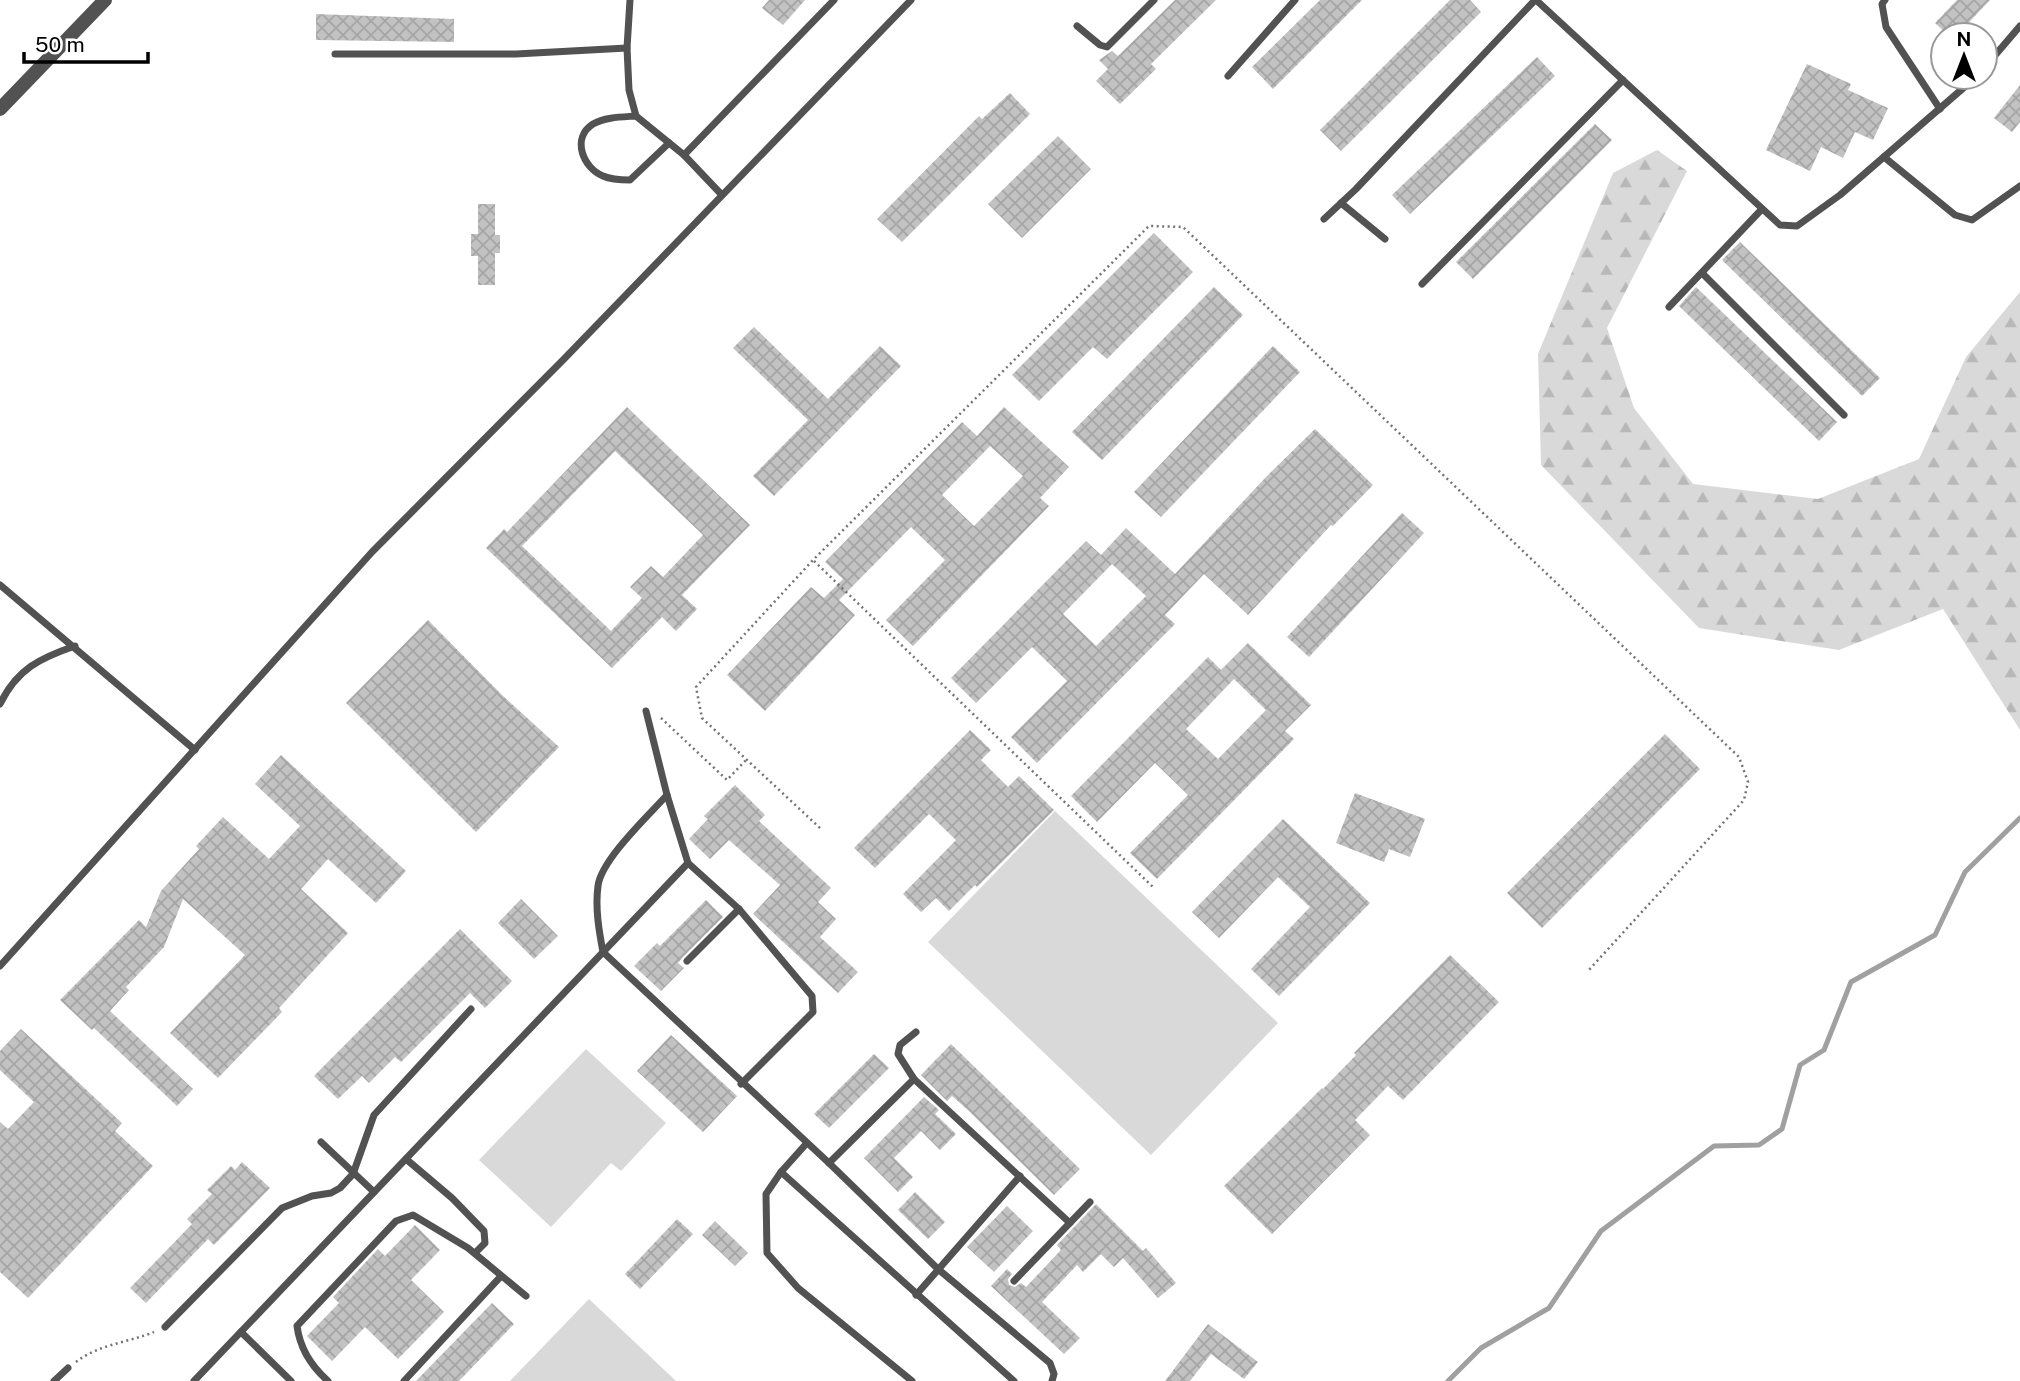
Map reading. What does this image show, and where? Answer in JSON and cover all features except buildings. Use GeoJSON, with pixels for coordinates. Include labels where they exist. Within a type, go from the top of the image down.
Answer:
{"type":"FeatureCollection","features":[{"type":"Feature","properties":{"kind":"street"},"geometry":{"type":"LineString","coordinates":[[0,109],[98,2]]}},
{"type":"Feature","properties":{"kind":"lane"},"geometry":{"type":"LineString","coordinates":[[630,0],[627,48],[629,90],[636,116],[684,155],[721,194]]}},
{"type":"Feature","properties":{"kind":"lane"},"geometry":{"type":"LineString","coordinates":[[684,155],[834,0]]}},
{"type":"Feature","properties":{"kind":"lane"},"geometry":{"type":"LineString","coordinates":[[0,966],[372,552],[564,359],[911,0]]}},
{"type":"Feature","properties":{"kind":"lane"},"geometry":{"type":"LineString","coordinates":[[1077,26],[1100,46],[1107,47],[1154,0]]}},
{"type":"Feature","properties":{"kind":"lane"},"geometry":{"type":"LineString","coordinates":[[1228,76],[1295,0]]}},
{"type":"Feature","properties":{"kind":"lane"},"geometry":{"type":"LineString","coordinates":[[1324,219],[1536,0],[1780,225],[1797,226],[1840,195],[1960,91]]}},
{"type":"Feature","properties":{"kind":"lane"},"geometry":{"type":"LineString","coordinates":[[1885,0],[1882,4],[1886,27],[1940,109]]}},
{"type":"Feature","properties":{"kind":"lane"},"geometry":{"type":"LineString","coordinates":[[1999,51],[2020,26]]}},
{"type":"Feature","properties":{"kind":"lane"},"geometry":{"type":"LineString","coordinates":[[335,54],[516,54],[627,48]]}},
{"type":"Feature","properties":{"kind":"lane"},"geometry":{"type":"LineString","coordinates":[[1422,284],[1623,80]]}},
{"type":"Feature","properties":{"kind":"lane"},"geometry":{"type":"LineString","coordinates":[[636,116],[606,119],[592,124],[584,133],[581,144],[583,158],[590,169],[610,178],[630,180],[669,143]]}},
{"type":"Feature","properties":{"kind":"lane"},"geometry":{"type":"LineString","coordinates":[[1884,157],[1955,215],[1972,220],[2020,186]]}},
{"type":"Feature","properties":{"kind":"lane"},"geometry":{"type":"LineString","coordinates":[[1341,203],[1385,239]]}},
{"type":"Feature","properties":{"kind":"lane"},"geometry":{"type":"LineString","coordinates":[[1669,307],[1762,209]]}},
{"type":"Feature","properties":{"kind":"lane"},"geometry":{"type":"LineString","coordinates":[[1702,273],[1844,415]]}},
{"type":"Feature","properties":{"kind":"lane"},"geometry":{"type":"LineString","coordinates":[[0,585],[195,750]]}},
{"type":"Feature","properties":{"kind":"lane"},"geometry":{"type":"LineString","coordinates":[[0,704],[24,670],[48,655],[75,646]]}},
{"type":"Feature","properties":{"kind":"lane"},"geometry":{"type":"LineString","coordinates":[[646,711],[667,795],[688,863],[739,909],[812,996],[813,1012],[741,1084]]}},
{"type":"Feature","properties":{"kind":"lane"},"geometry":{"type":"LineString","coordinates":[[667,795],[606,864],[598,884],[597,917],[603,952],[938,1269],[1050,1363],[1054,1374],[1052,1381]]}},
{"type":"Feature","properties":{"kind":"lane"},"geometry":{"type":"LineString","coordinates":[[194,1381],[688,863]]}},
{"type":"Feature","properties":{"kind":"lane"},"geometry":{"type":"LineString","coordinates":[[687,961],[739,909]]}},
{"type":"Feature","properties":{"kind":"lane"},"geometry":{"type":"LineString","coordinates":[[165,1327],[282,1208],[312,1196],[331,1193],[354,1174],[374,1115],[471,1009]]}},
{"type":"Feature","properties":{"kind":"lane"},"geometry":{"type":"LineString","coordinates":[[916,1032],[900,1045],[898,1054],[914,1079],[1070,1223]]}},
{"type":"Feature","properties":{"kind":"lane"},"geometry":{"type":"LineString","coordinates":[[829,1163],[914,1079]]}},
{"type":"Feature","properties":{"kind":"lane"},"geometry":{"type":"LineString","coordinates":[[321,1142],[374,1192]]}},
{"type":"Feature","properties":{"kind":"lane"},"geometry":{"type":"LineString","coordinates":[[806,1144],[766,1194],[767,1253],[798,1288],[912,1381]]}},
{"type":"Feature","properties":{"kind":"lane"},"geometry":{"type":"LineString","coordinates":[[406,1159],[484,1231],[485,1243],[475,1253]]}},
{"type":"Feature","properties":{"kind":"lane"},"geometry":{"type":"LineString","coordinates":[[781,1172],[1014,1381]]}},
{"type":"Feature","properties":{"kind":"lane"},"geometry":{"type":"LineString","coordinates":[[916,1295],[1020,1176]]}},
{"type":"Feature","properties":{"kind":"lane"},"geometry":{"type":"LineString","coordinates":[[1014,1281],[1090,1202]]}},
{"type":"Feature","properties":{"kind":"lane"},"geometry":{"type":"LineString","coordinates":[[328,1381],[316,1370],[299,1343],[297,1326],[396,1221],[413,1214],[475,1253],[526,1296]]}},
{"type":"Feature","properties":{"kind":"lane"},"geometry":{"type":"LineString","coordinates":[[404,1381],[501,1276]]}},
{"type":"Feature","properties":{"kind":"lane"},"geometry":{"type":"LineString","coordinates":[[241,1332],[291,1381]]}},
{"type":"Feature","properties":{"kind":"lane"},"geometry":{"type":"LineString","coordinates":[[54,1381],[68,1368]]}},
{"type":"Feature","properties":{"kind":"path"},"geometry":{"type":"LineString","coordinates":[[820,828],[702,718],[696,687],[813,560],[1149,226],[1183,227],[1739,757],[1748,782],[1744,800],[1588,971]]}},
{"type":"Feature","properties":{"kind":"path"},"geometry":{"type":"LineString","coordinates":[[813,560],[1154,888]]}},
{"type":"Feature","properties":{"kind":"path"},"geometry":{"type":"LineString","coordinates":[[646,711],[650,708],[727,780],[747,759]]}},
{"type":"Feature","properties":{"kind":"path"},"geometry":{"type":"LineString","coordinates":[[68,1368],[102,1346],[137,1338],[165,1327]]}},
{"type":"Feature","properties":{"kind":"green space"},"geometry":{"type":"Polygon","coordinates":[[[1657,150],[1687,171],[1607,328],[1634,408],[1693,484],[1818,499],[1919,459],[1966,357],[2020,292],[2020,730],[1943,609],[1839,650],[1699,628],[1541,465],[1538,354],[1613,173],[1657,150]]]}},
{"type":"Feature","properties":{"kind":"green space"},"geometry":{"type":"Polygon","coordinates":[[[1055,811],[1278,1023],[1151,1155],[928,942],[1055,811]]]}},
{"type":"Feature","properties":{"kind":"green space"},"geometry":{"type":"Polygon","coordinates":[[[586,1049],[666,1123],[621,1171],[611,1163],[551,1227],[479,1160],[586,1049]]]}},
{"type":"Feature","properties":{"kind":"green space"},"geometry":{"type":"Polygon","coordinates":[[[589,1299],[676,1381],[510,1381],[589,1299]]]}},
{"type":"Feature","properties":{"kind":"waterway"},"geometry":{"type":"LineString","coordinates":[[1448,1381],[1481,1348],[1549,1308],[1601,1231],[1714,1146],[1759,1145],[1782,1129],[1800,1065],[1824,1050],[1851,982],[1935,935],[1965,872],[2020,818]]}}]}
